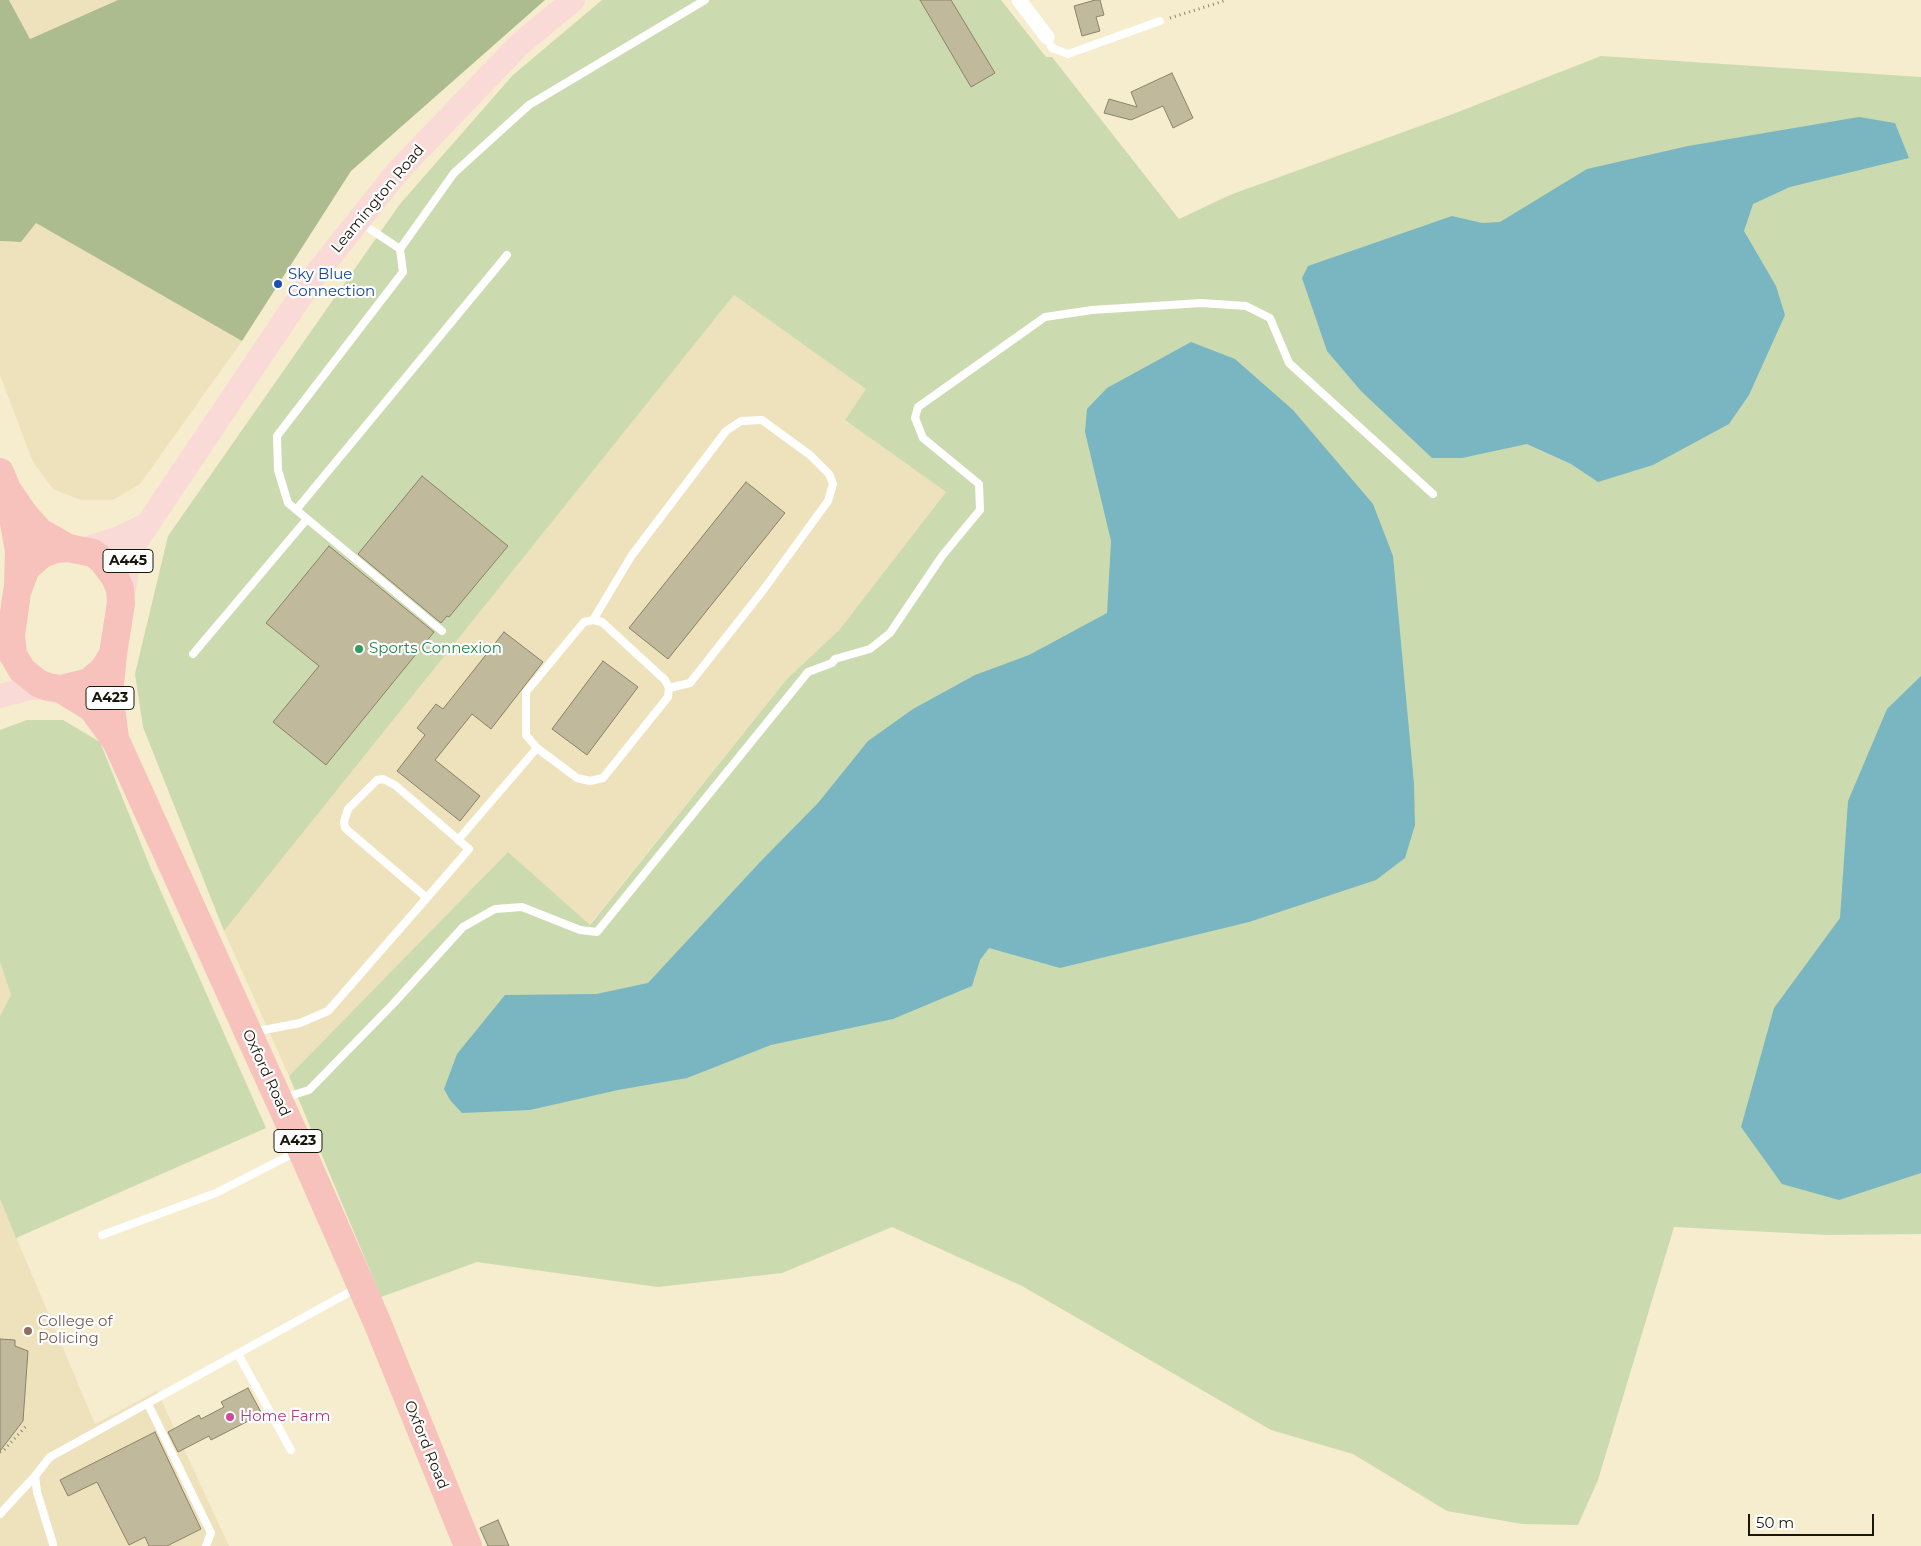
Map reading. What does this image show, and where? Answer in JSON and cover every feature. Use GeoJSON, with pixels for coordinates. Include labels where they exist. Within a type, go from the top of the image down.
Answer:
{"type":"FeatureCollection","features":[{"type":"Feature","properties":{"kind":"highway"},"geometry":{"type":"LineString","coordinates":[[4,481],[24,514],[40,532],[75,549]]}},
{"type":"Feature","properties":{"kind":"highway"},"geometry":{"type":"LineString","coordinates":[[4,481],[19,551],[12,635],[13,654],[22,670],[38,683],[54,688],[89,682],[104,670],[113,654],[121,602],[120,589],[109,567],[93,553],[75,549],[56,549],[42,554],[26,568],[17,592]]}},
{"type":"Feature","properties":{"kind":"highway","name":"Oxford Road"},"geometry":{"type":"LineString","coordinates":[[113,654],[109,692],[116,742]]}},
{"type":"Feature","properties":{"kind":"highway","name":"Oxford Road"},"geometry":{"type":"LineString","coordinates":[[54,688],[92,708],[116,742],[279,1099],[361,1286],[468,1546]]}},
{"type":"Feature","properties":{"kind":"main road","name":"Leamington Road"},"geometry":{"type":"LineString","coordinates":[[121,602],[130,552],[313,278],[398,171],[520,44],[573,0]]}},
{"type":"Feature","properties":{"kind":"main road","name":"A445"},"geometry":{"type":"LineString","coordinates":[[75,549],[117,539],[148,524]]}},
{"type":"Feature","properties":{"kind":"main road"},"geometry":{"type":"LineString","coordinates":[[0,665],[12,635]]}},
{"type":"Feature","properties":{"kind":"main road"},"geometry":{"type":"LineString","coordinates":[[0,696],[30,688],[54,688]]}},
{"type":"Feature","properties":{"kind":"street"},"geometry":{"type":"LineString","coordinates":[[1019,0],[1047,37]]}},
{"type":"Feature","properties":{"kind":"lane"},"geometry":{"type":"LineString","coordinates":[[442,631],[288,503],[278,470],[277,436],[403,272],[400,249],[454,173],[529,105],[705,0]]}},
{"type":"Feature","properties":{"kind":"lane"},"geometry":{"type":"LineString","coordinates":[[1047,37],[1052,48],[1068,54],[1160,21]]}},
{"type":"Feature","properties":{"kind":"lane"},"geometry":{"type":"LineString","coordinates":[[358,221],[400,249]]}},
{"type":"Feature","properties":{"kind":"lane"},"geometry":{"type":"LineString","coordinates":[[296,510],[507,256]]}},
{"type":"Feature","properties":{"kind":"lane"},"geometry":{"type":"LineString","coordinates":[[279,1099],[309,1090],[393,1004],[463,927],[495,909],[522,907],[580,930],[597,932],[808,672],[832,663],[836,659],[870,649],[890,633],[942,556],[980,510],[978,484],[923,438],[914,418],[918,407],[1046,317],[1092,310],[1201,303],[1246,306],[1270,318],[1289,363],[1433,494]]}},
{"type":"Feature","properties":{"kind":"lane"},"geometry":{"type":"LineString","coordinates":[[593,620],[632,555],[726,431],[741,422],[762,420],[810,455],[829,474],[833,484],[828,502],[764,589],[690,683],[668,688]]}},
{"type":"Feature","properties":{"kind":"lane"},"geometry":{"type":"LineString","coordinates":[[193,654],[307,519]]}},
{"type":"Feature","properties":{"kind":"lane"},"geometry":{"type":"LineString","coordinates":[[593,620],[602,622],[665,680],[668,688],[668,697],[603,778],[590,781],[577,778],[537,748],[526,735],[526,692],[584,622],[593,620]]}},
{"type":"Feature","properties":{"kind":"lane"},"geometry":{"type":"LineString","coordinates":[[458,840],[537,748]]}},
{"type":"Feature","properties":{"kind":"lane"},"geometry":{"type":"LineString","coordinates":[[248,1033],[300,1023],[328,1011],[427,898],[469,849],[395,786],[383,779],[372,784],[345,816],[345,828],[427,898]]}},
{"type":"Feature","properties":{"kind":"lane"},"geometry":{"type":"LineString","coordinates":[[102,1235],[216,1193],[301,1149]]}},
{"type":"Feature","properties":{"kind":"lane"},"geometry":{"type":"LineString","coordinates":[[0,1514],[50,1457],[361,1286]]}},
{"type":"Feature","properties":{"kind":"lane"},"geometry":{"type":"LineString","coordinates":[[238,1354],[291,1450]]}},
{"type":"Feature","properties":{"kind":"lane"},"geometry":{"type":"LineString","coordinates":[[148,1404],[211,1533],[206,1546]]}},
{"type":"Feature","properties":{"kind":"lane"},"geometry":{"type":"LineString","coordinates":[[35,1476],[37,1492],[53,1544]]}},
{"type":"Feature","properties":{"kind":"path"},"geometry":{"type":"LineString","coordinates":[[1160,21],[1226,0]]}},
{"type":"Feature","properties":{"kind":"path"},"geometry":{"type":"LineString","coordinates":[[0,1452],[28,1424]]}},
{"type":"Feature","properties":{"kind":"shaded area"},"geometry":{"type":"Polygon","coordinates":[[[9,0],[118,0],[30,39],[9,0]]]}},
{"type":"Feature","properties":{"kind":"shaded area"},"geometry":{"type":"Polygon","coordinates":[[[36,223],[242,341],[140,484],[113,500],[81,500],[53,489],[33,462],[0,375],[0,241],[21,242],[36,223]]]}},
{"type":"Feature","properties":{"kind":"shaded area"},"geometry":{"type":"Polygon","coordinates":[[[734,295],[867,389],[845,420],[946,492],[840,629],[786,680],[589,925],[508,852],[289,1076],[224,931],[734,295]]]}},
{"type":"Feature","properties":{"kind":"shaded area"},"geometry":{"type":"Polygon","coordinates":[[[0,962],[11,995],[0,1016],[0,962]]]}},
{"type":"Feature","properties":{"kind":"shaded area"},"geometry":{"type":"Polygon","coordinates":[[[0,1199],[95,1424],[157,1391],[229,1546],[0,1546],[0,1199]]]}},
{"type":"Feature","properties":{"kind":"green space"},"geometry":{"type":"Polygon","coordinates":[[[0,0],[9,0],[30,39],[118,0],[545,0],[351,171],[242,341],[36,223],[21,242],[0,241],[0,0]]]}},
{"type":"Feature","properties":{"kind":"green space"},"geometry":{"type":"Polygon","coordinates":[[[602,0],[1001,0],[1046,57],[1052,57],[1179,219],[1230,195],[1453,114],[1601,56],[1921,77],[1921,1234],[1827,1235],[1674,1227],[1598,1480],[1578,1525],[1522,1524],[1447,1511],[1353,1454],[1271,1430],[1022,1286],[892,1227],[782,1273],[658,1287],[477,1262],[381,1297],[289,1076],[508,852],[590,925],[786,680],[840,629],[946,492],[845,420],[866,389],[734,295],[224,931],[143,727],[135,674],[168,536],[400,204],[513,75],[602,0]]]}},
{"type":"Feature","properties":{"kind":"green space"},"geometry":{"type":"Polygon","coordinates":[[[27,720],[63,720],[100,742],[151,869],[266,1128],[16,1238],[0,1199],[0,1016],[11,995],[0,962],[0,730],[27,720]]]}},
{"type":"Feature","properties":{"kind":"water"},"geometry":{"type":"Polygon","coordinates":[[[1859,117],[1895,123],[1909,158],[1790,187],[1753,204],[1744,231],[1776,286],[1785,315],[1749,395],[1729,424],[1653,465],[1598,482],[1571,464],[1527,444],[1462,458],[1432,458],[1361,391],[1327,351],[1302,278],[1308,266],[1452,216],[1482,223],[1500,222],[1587,169],[1688,146],[1859,117]]]}},
{"type":"Feature","properties":{"kind":"water"},"geometry":{"type":"Polygon","coordinates":[[[1191,342],[1235,359],[1293,410],[1373,504],[1393,556],[1414,784],[1415,825],[1405,858],[1376,880],[1249,922],[1060,968],[989,948],[980,960],[972,986],[893,1019],[771,1045],[687,1078],[618,1090],[530,1110],[462,1113],[450,1100],[444,1089],[457,1054],[505,995],[596,994],[648,983],[761,861],[818,803],[868,741],[913,709],[975,675],[1029,655],[1107,613],[1111,541],[1085,432],[1087,409],[1107,388],[1191,342]]]}},
{"type":"Feature","properties":{"kind":"water"},"geometry":{"type":"Polygon","coordinates":[[[1921,676],[1921,1173],[1839,1200],[1782,1184],[1741,1127],[1774,1008],[1840,918],[1848,801],[1887,709],[1921,676]]]}},
{"type":"Feature","properties":{"kind":"building"},"geometry":{"type":"Polygon","coordinates":[[[920,0],[951,0],[995,73],[971,87],[920,0]]]}},
{"type":"Feature","properties":{"kind":"building"},"geometry":{"type":"Polygon","coordinates":[[[1100,0],[1104,15],[1096,17],[1100,31],[1082,36],[1074,6],[1100,0]]]}},
{"type":"Feature","properties":{"kind":"building"},"geometry":{"type":"Polygon","coordinates":[[[1172,73],[1193,118],[1173,128],[1163,106],[1131,120],[1104,113],[1109,99],[1137,107],[1131,92],[1172,73]]]}},
{"type":"Feature","properties":{"kind":"building","name":"Sports Connexion"},"geometry":{"type":"Polygon","coordinates":[[[422,476],[508,546],[449,617],[447,616],[441,623],[358,554],[422,476]]]}},
{"type":"Feature","properties":{"kind":"building"},"geometry":{"type":"Polygon","coordinates":[[[746,482],[785,513],[668,659],[629,628],[746,482]]]}},
{"type":"Feature","properties":{"kind":"building","name":"Sports Connexion"},"geometry":{"type":"Polygon","coordinates":[[[329,546],[434,632],[326,765],[273,722],[319,666],[266,623],[329,546]]]}},
{"type":"Feature","properties":{"kind":"building"},"geometry":{"type":"Polygon","coordinates":[[[504,632],[543,662],[491,729],[472,714],[435,760],[480,796],[460,821],[397,771],[425,735],[417,728],[436,704],[443,709],[504,632]]]}},
{"type":"Feature","properties":{"kind":"building"},"geometry":{"type":"Polygon","coordinates":[[[603,661],[638,687],[587,755],[552,729],[603,661]]]}},
{"type":"Feature","properties":{"kind":"building"},"geometry":{"type":"Polygon","coordinates":[[[0,1339],[15,1340],[15,1346],[28,1351],[23,1421],[0,1451],[0,1339]]]}},
{"type":"Feature","properties":{"kind":"building","name":"Home Farm"},"geometry":{"type":"Polygon","coordinates":[[[248,1388],[262,1414],[211,1440],[209,1436],[178,1452],[168,1432],[199,1415],[201,1419],[224,1407],[221,1402],[248,1388]]]}},
{"type":"Feature","properties":{"kind":"building"},"geometry":{"type":"Polygon","coordinates":[[[155,1432],[201,1529],[167,1546],[149,1546],[145,1537],[129,1545],[97,1482],[68,1496],[60,1480],[155,1432]]]}},
{"type":"Feature","properties":{"kind":"building"},"geometry":{"type":"Polygon","coordinates":[[[498,1520],[509,1546],[488,1546],[480,1528],[498,1520]]]}},
{"type":"Feature","properties":{"kind":"place","name":"Sky Blue Connection"},"geometry":{"type":"Point","coordinates":[278,284]}},
{"type":"Feature","properties":{"kind":"place","name":"Sports Connexion"},"geometry":{"type":"Point","coordinates":[359,649]}},
{"type":"Feature","properties":{"kind":"place","name":"College of Policing"},"geometry":{"type":"Point","coordinates":[28,1331]}},
{"type":"Feature","properties":{"kind":"place","name":"Home Farm"},"geometry":{"type":"Point","coordinates":[230,1417]}}]}
